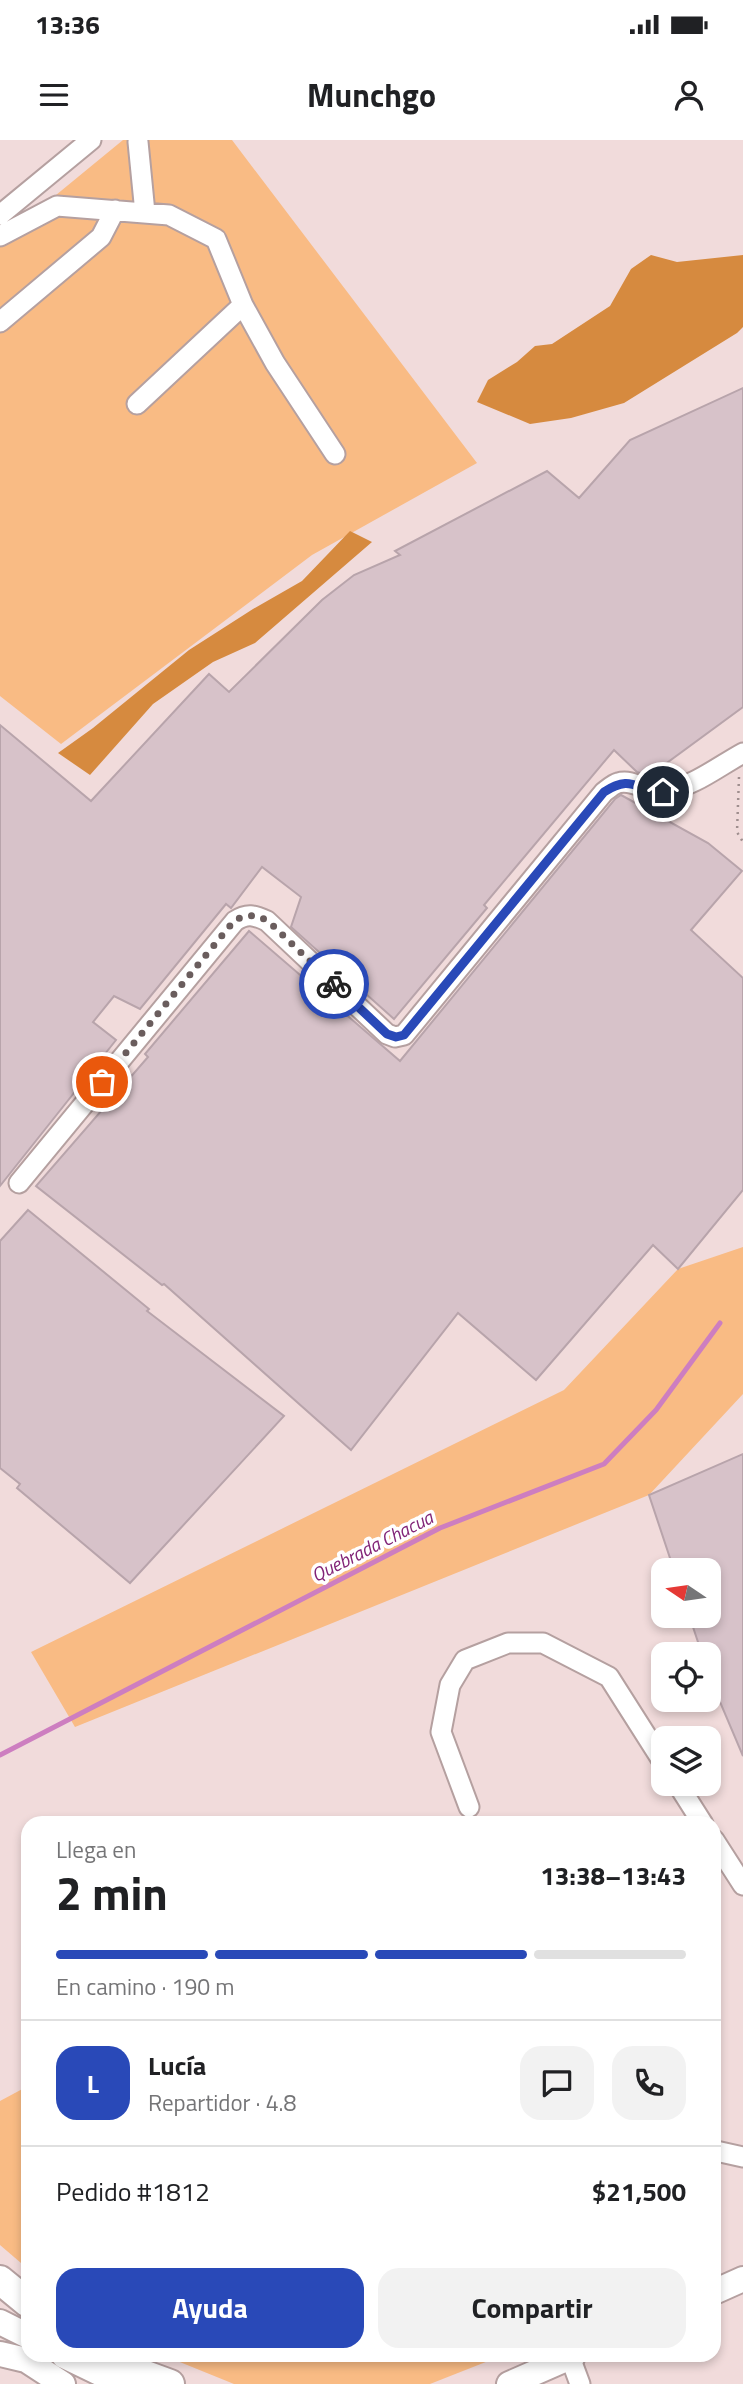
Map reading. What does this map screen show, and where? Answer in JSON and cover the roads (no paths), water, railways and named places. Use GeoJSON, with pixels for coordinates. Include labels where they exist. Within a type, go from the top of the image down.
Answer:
{"type":"FeatureCollection","features":[{"type":"Feature","properties":{"kind":"highway"},"geometry":{"type":"LineString","coordinates":[[0,2280],[21,2297]]}},
{"type":"Feature","properties":{"kind":"highway"},"geometry":{"type":"LineString","coordinates":[[119,2362],[170,2384]]}},
{"type":"Feature","properties":{"kind":"main road"},"geometry":{"type":"LineString","coordinates":[[721,2289],[743,2279]]}},
{"type":"Feature","properties":{"kind":"main road"},"geometry":{"type":"LineString","coordinates":[[0,2322],[21,2332]]}},
{"type":"Feature","properties":{"kind":"main road"},"geometry":{"type":"LineString","coordinates":[[0,2354],[21,2359]]}},
{"type":"Feature","properties":{"kind":"main road"},"geometry":{"type":"LineString","coordinates":[[29,2362],[63,2384]]}},
{"type":"Feature","properties":{"kind":"main road"},"geometry":{"type":"LineString","coordinates":[[76,2362],[122,2384]]}},
{"type":"Feature","properties":{"kind":"main road"},"geometry":{"type":"LineString","coordinates":[[509,2384],[558,2362]]}},
{"type":"Feature","properties":{"kind":"street"},"geometry":{"type":"LineString","coordinates":[[0,215],[91,140]]}},
{"type":"Feature","properties":{"kind":"street"},"geometry":{"type":"LineString","coordinates":[[138,142],[145,213]]}},
{"type":"Feature","properties":{"kind":"street"},"geometry":{"type":"LineString","coordinates":[[0,236],[57,206],[169,215],[216,239],[243,305],[275,363],[335,454]]}},
{"type":"Feature","properties":{"kind":"street"},"geometry":{"type":"LineString","coordinates":[[0,322],[101,237],[115,210]]}},
{"type":"Feature","properties":{"kind":"street"},"geometry":{"type":"LineString","coordinates":[[137,404],[243,305]]}},
{"type":"Feature","properties":{"kind":"street"},"geometry":{"type":"LineString","coordinates":[[19,1183],[234,921],[244,915],[254,915],[267,920],[387,1034],[396,1037],[404,1035],[604,792],[619,782],[651,791],[663,792],[679,788],[741,754]]}},
{"type":"Feature","properties":{"kind":"street"},"geometry":{"type":"LineString","coordinates":[[469,1807],[441,1732],[450,1685],[465,1660],[508,1643],[543,1643],[609,1677],[651,1743]]}},
{"type":"Feature","properties":{"kind":"street"},"geometry":{"type":"LineString","coordinates":[[685,1796],[698,1816]]}},
{"type":"Feature","properties":{"kind":"street"},"geometry":{"type":"LineString","coordinates":[[721,1851],[743,1885]]}},
{"type":"Feature","properties":{"kind":"street"},"geometry":{"type":"LineString","coordinates":[[721,2152],[743,2157]]}},
{"type":"Feature","properties":{"kind":"street"},"geometry":{"type":"LineString","coordinates":[[574,2362],[580,2384]]}},
{"type":"Feature","properties":{"kind":"waterway","name":"Quebrada Chacua"},"geometry":{"type":"LineString","coordinates":[[0,1755],[440,1528],[604,1464],[656,1410],[720,1323]]}}]}
